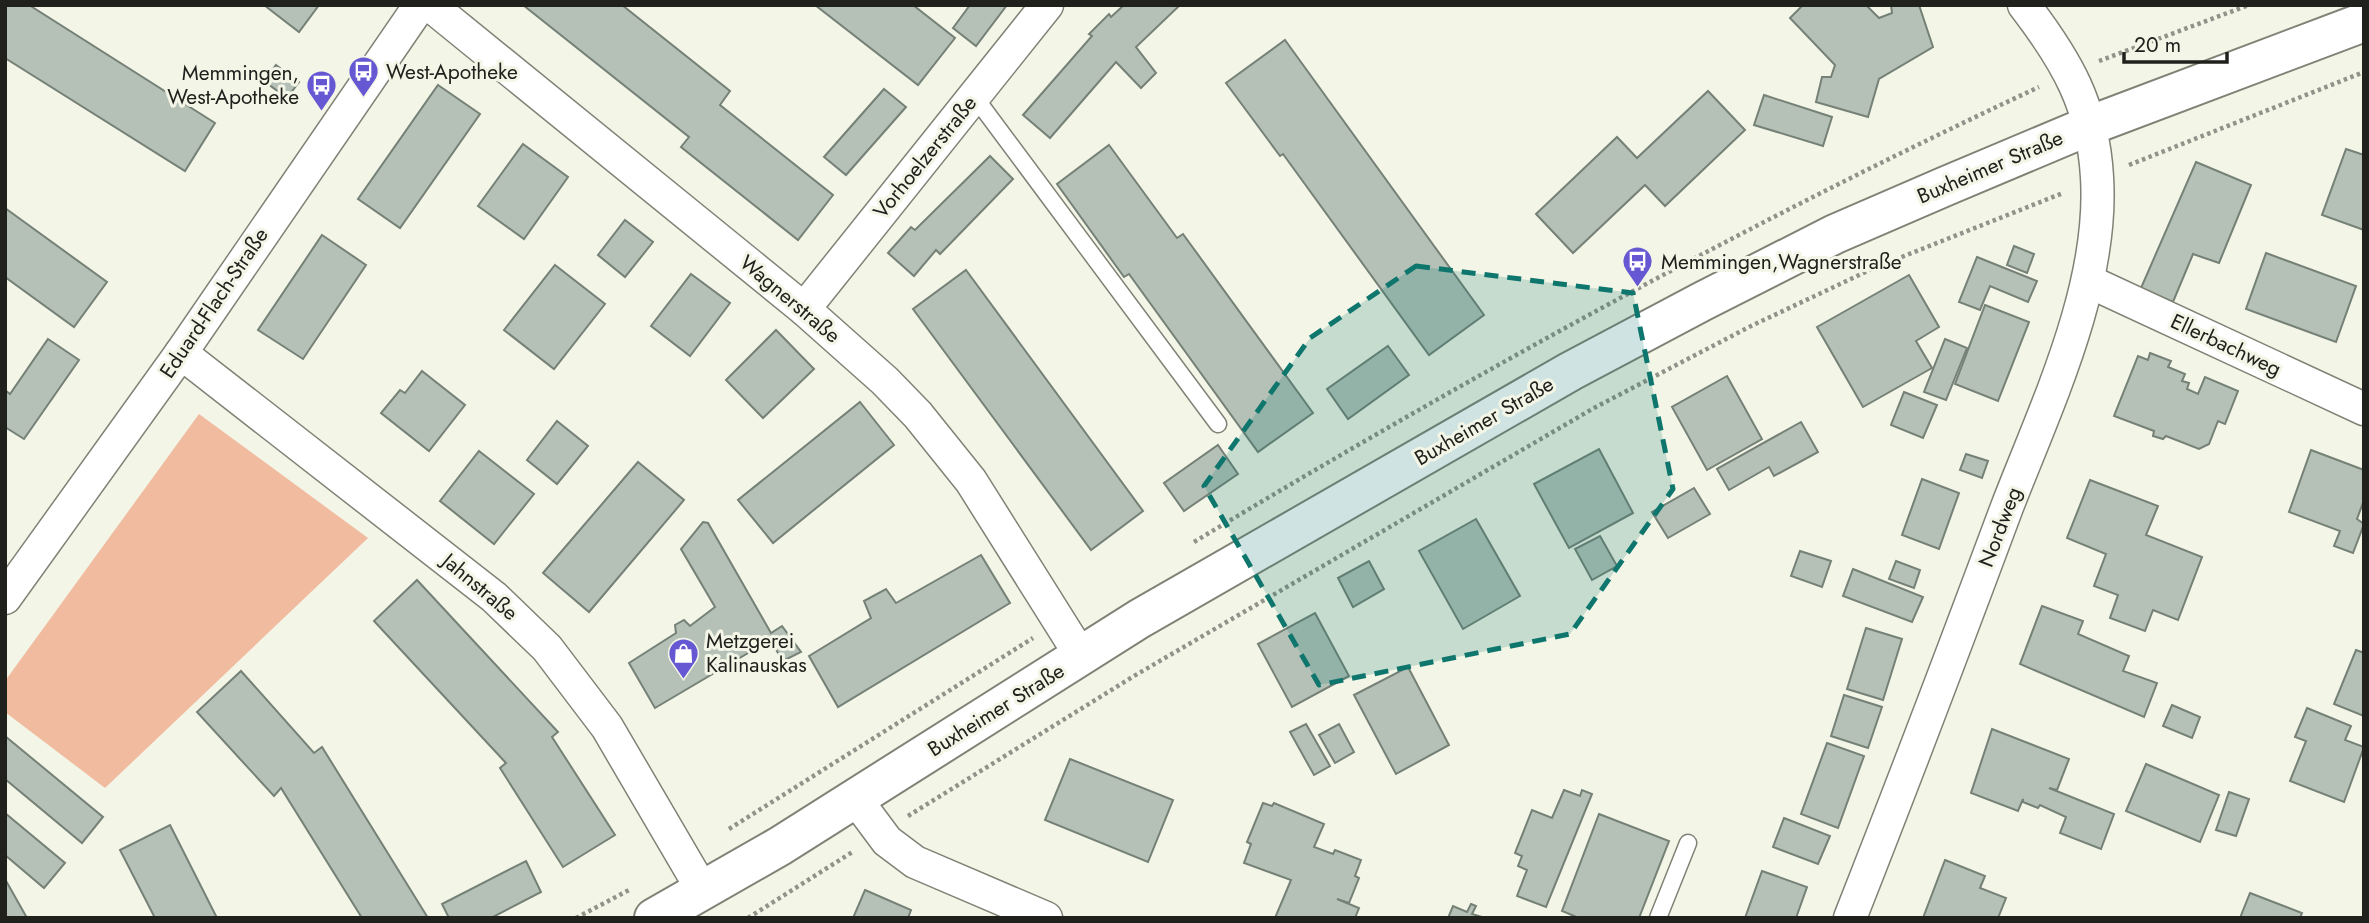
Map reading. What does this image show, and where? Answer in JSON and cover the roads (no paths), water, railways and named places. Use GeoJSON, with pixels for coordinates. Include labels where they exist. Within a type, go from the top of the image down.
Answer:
{"type":"FeatureCollection","features":[{"type":"Feature","properties":{"kind":"main road","name":"Buxheimer Straße"},"geometry":{"type":"LineString","coordinates":[[654,918],[855,798],[1081,656],[1571,371],[1703,301],[1835,234],[2091,125],[2364,22]]}},
{"type":"Feature","properties":{"kind":"street","name":"Eduard-Flach-Straße"},"geometry":{"type":"LineString","coordinates":[[5,598],[181,353],[420,5]]}},
{"type":"Feature","properties":{"kind":"street","name":"Wagnerstraße"},"geometry":{"type":"LineString","coordinates":[[430,5],[804,309],[885,381],[943,444],[971,481],[1081,656]]}},
{"type":"Feature","properties":{"kind":"street","name":"Vorhoelzerstraße"},"geometry":{"type":"LineString","coordinates":[[804,309],[1047,5]]}},
{"type":"Feature","properties":{"kind":"street","name":"Nordweg"},"geometry":{"type":"LineString","coordinates":[[1850,918],[2057,374],[2088,281],[2098,179],[2091,125],[2071,72],[2025,5]]}},
{"type":"Feature","properties":{"kind":"street","name":"Ellerbachweg"},"geometry":{"type":"LineString","coordinates":[[2088,281],[2364,409]]}},
{"type":"Feature","properties":{"kind":"street","name":"Jahnstraße"},"geometry":{"type":"LineString","coordinates":[[181,353],[444,557],[520,621],[547,648],[607,727],[703,891]]}},
{"type":"Feature","properties":{"kind":"street"},"geometry":{"type":"LineString","coordinates":[[855,798],[881,833],[915,862],[1046,918]]}},
{"type":"Feature","properties":{"kind":"lane"},"geometry":{"type":"LineString","coordinates":[[974,96],[1218,424]]}},
{"type":"Feature","properties":{"kind":"lane"},"geometry":{"type":"LineString","coordinates":[[1658,918],[1688,844]]}},
{"type":"Feature","properties":{"kind":"place","name":"West-Apotheke"},"geometry":{"type":"Point","coordinates":[363,99]}},
{"type":"Feature","properties":{"kind":"place","name":"Memmingen, West-Apotheke"},"geometry":{"type":"Point","coordinates":[322,112]}},
{"type":"Feature","properties":{"kind":"place","name":"Memmingen,Wagnerstraße"},"geometry":{"type":"Point","coordinates":[1638,289]}},
{"type":"Feature","properties":{"kind":"place","name":"Metzgerei Kalinauskas"},"geometry":{"type":"Point","coordinates":[683,680]}}]}
